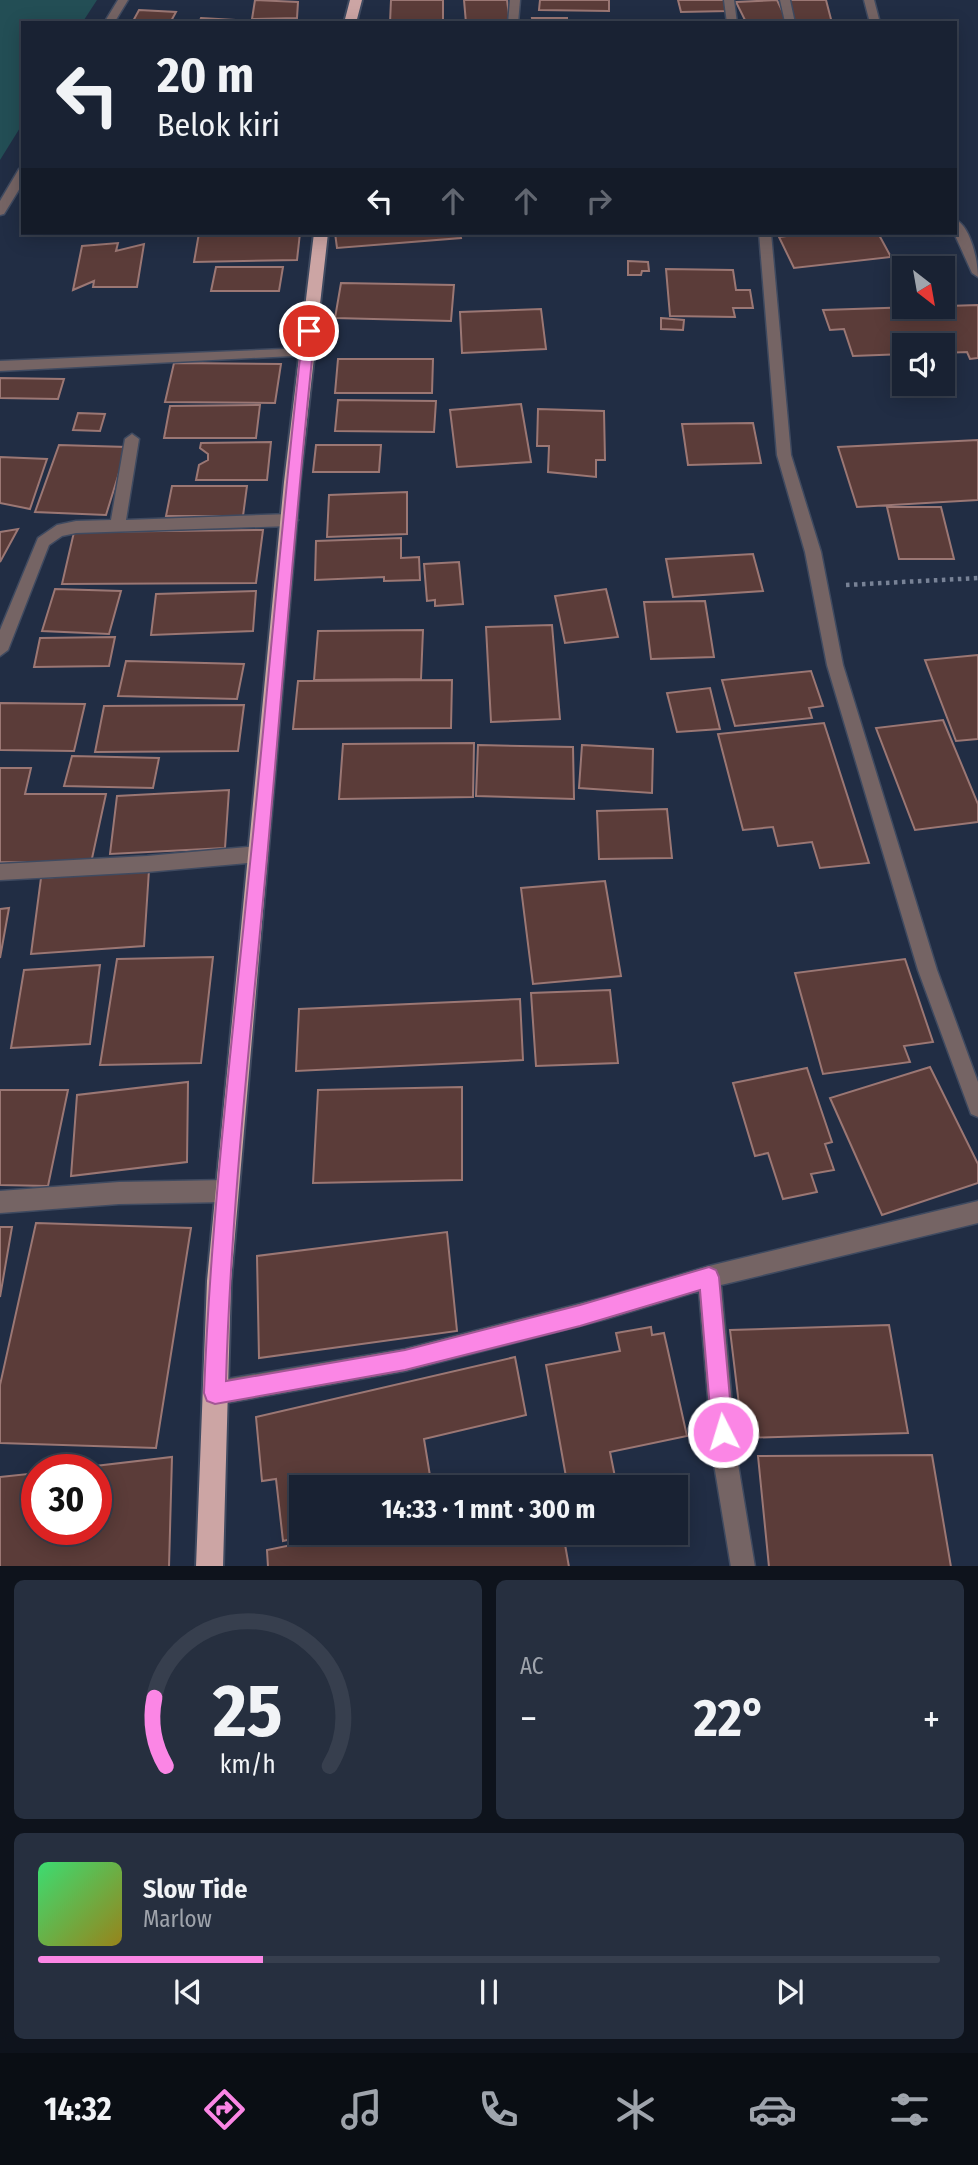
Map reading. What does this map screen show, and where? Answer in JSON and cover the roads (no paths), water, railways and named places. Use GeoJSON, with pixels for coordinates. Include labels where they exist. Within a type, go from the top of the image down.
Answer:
{"type":"FeatureCollection","features":[{"type":"Feature","properties":{"kind":"highway"},"geometry":{"type":"LineString","coordinates":[[351,21],[356,0]]}},
{"type":"Feature","properties":{"kind":"highway"},"geometry":{"type":"LineString","coordinates":[[209,1566],[219,1281],[226,1191],[290,520],[321,235]]}},
{"type":"Feature","properties":{"kind":"street"},"geometry":{"type":"LineString","coordinates":[[110,21],[123,0]]}},
{"type":"Feature","properties":{"kind":"street"},"geometry":{"type":"LineString","coordinates":[[513,21],[515,0]]}},
{"type":"Feature","properties":{"kind":"street"},"geometry":{"type":"LineString","coordinates":[[729,0],[732,21]]}},
{"type":"Feature","properties":{"kind":"street"},"geometry":{"type":"LineString","coordinates":[[785,0],[790,21]]}},
{"type":"Feature","properties":{"kind":"street"},"geometry":{"type":"LineString","coordinates":[[869,0],[874,21]]}},
{"type":"Feature","properties":{"kind":"street"},"geometry":{"type":"LineString","coordinates":[[0,211],[21,175]]}},
{"type":"Feature","properties":{"kind":"street"},"geometry":{"type":"LineString","coordinates":[[957,226],[978,273]]}},
{"type":"Feature","properties":{"kind":"street"},"geometry":{"type":"LineString","coordinates":[[765,235],[782,442],[788,472],[813,552],[846,706],[858,736],[920,942],[963,1071],[978,1107]]}},
{"type":"Feature","properties":{"kind":"street"},"geometry":{"type":"LineString","coordinates":[[0,366],[307,352]]}},
{"type":"Feature","properties":{"kind":"street"},"geometry":{"type":"LineString","coordinates":[[118,524],[132,439]]}},
{"type":"Feature","properties":{"kind":"street"},"geometry":{"type":"LineString","coordinates":[[0,650],[43,542],[65,528],[118,524],[290,520]]}},
{"type":"Feature","properties":{"kind":"street"},"geometry":{"type":"LineString","coordinates":[[0,872],[258,855]]}},
{"type":"Feature","properties":{"kind":"street"},"geometry":{"type":"LineString","coordinates":[[0,1202],[119,1193],[226,1191]]}},
{"type":"Feature","properties":{"kind":"street"},"geometry":{"type":"LineString","coordinates":[[215,1393],[405,1360],[580,1315],[709,1277],[978,1212]]}},
{"type":"Feature","properties":{"kind":"street"},"geometry":{"type":"LineString","coordinates":[[709,1277],[725,1458],[743,1566]]}}]}
